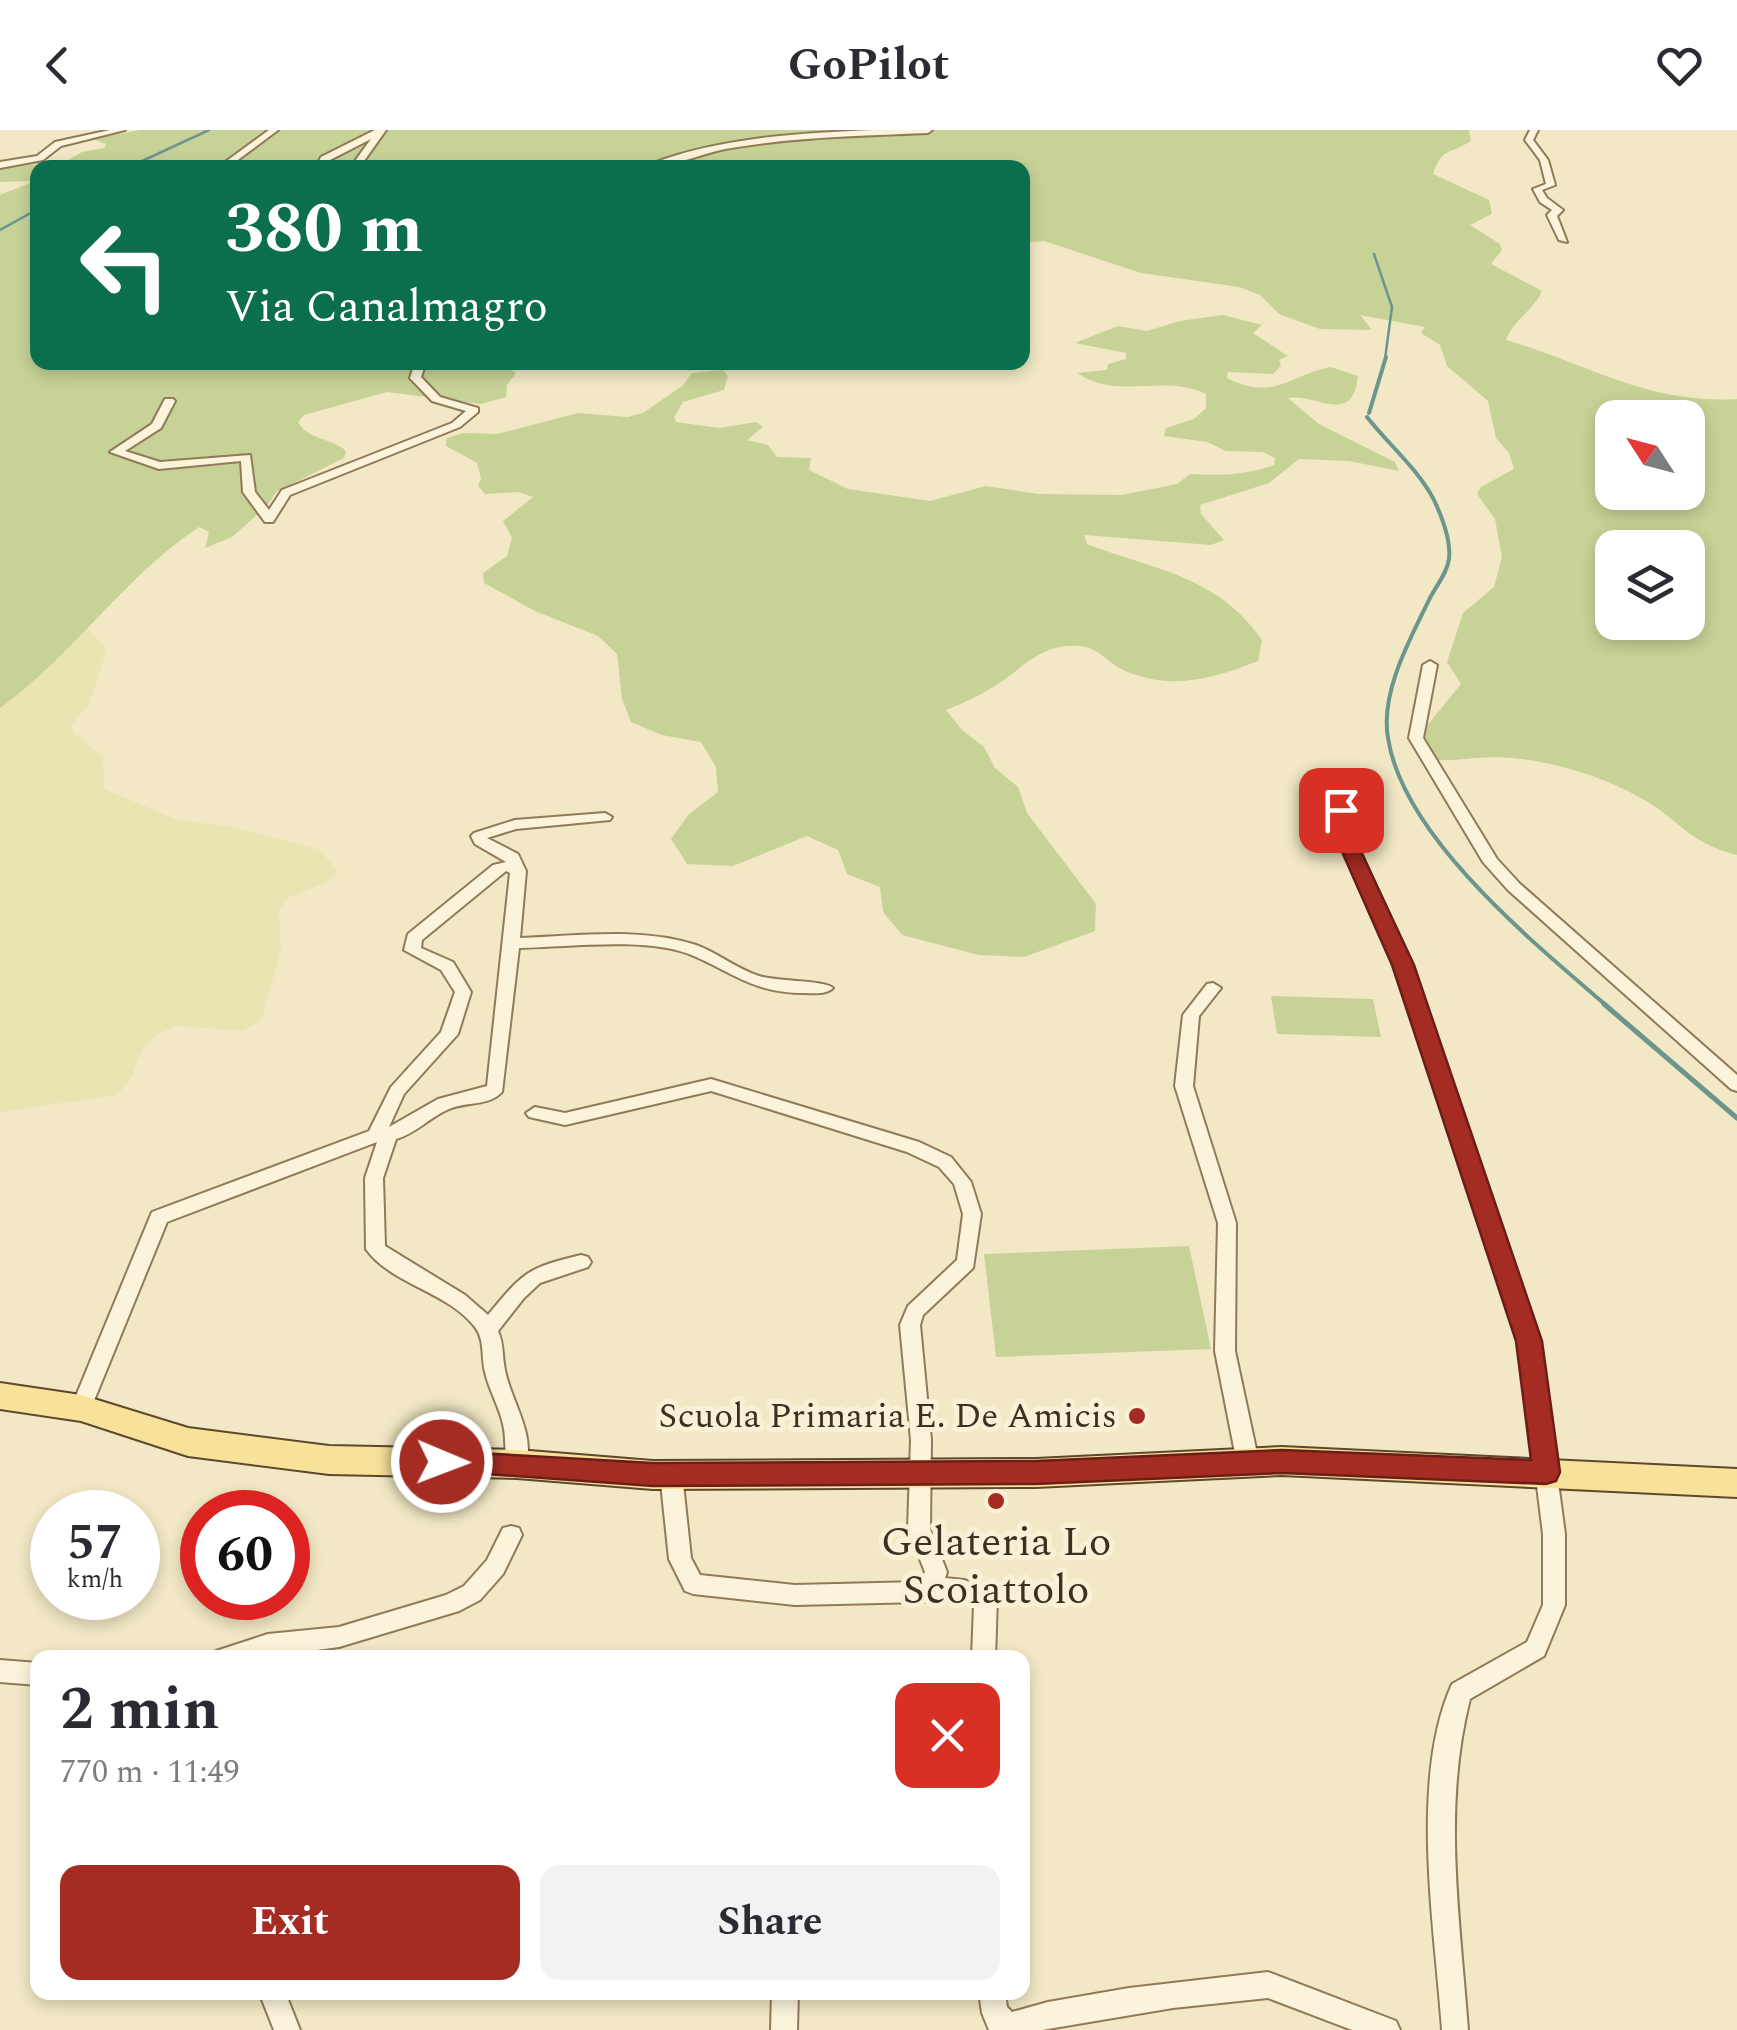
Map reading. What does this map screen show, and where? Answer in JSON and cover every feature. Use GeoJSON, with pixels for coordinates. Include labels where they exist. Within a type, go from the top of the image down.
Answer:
{"type":"FeatureCollection","features":[{"type":"Feature","properties":{"kind":"main road"},"geometry":{"type":"LineString","coordinates":[[0,1396],[81,1408],[188,1442],[227,1450],[329,1460],[517,1464],[671,1474],[921,1474],[1248,1463],[1546,1472],[1737,1483]]}},
{"type":"Feature","properties":{"kind":"street"},"geometry":{"type":"LineString","coordinates":[[0,165],[40,158],[58,144],[121,130]]}},
{"type":"Feature","properties":{"kind":"street"},"geometry":{"type":"LineString","coordinates":[[231,160],[274,130]]}},
{"type":"Feature","properties":{"kind":"street"},"geometry":{"type":"LineString","coordinates":[[323,160],[382,130],[359,160]]}},
{"type":"Feature","properties":{"kind":"street"},"geometry":{"type":"LineString","coordinates":[[675,160],[724,147],[821,135],[928,130]]}},
{"type":"Feature","properties":{"kind":"street"},"geometry":{"type":"LineString","coordinates":[[1534,130],[1530,140],[1544,160],[1551,185],[1537,189],[1542,200],[1558,210],[1552,214],[1564,240]]}},
{"type":"Feature","properties":{"kind":"street"},"geometry":{"type":"LineString","coordinates":[[170,401],[157,426],[116,452],[159,466],[246,458],[248,492],[268,518],[286,494],[456,425],[474,410],[436,398],[415,378],[418,370]]}},
{"type":"Feature","properties":{"kind":"street"},"geometry":{"type":"LineString","coordinates":[[1430,665],[1416,738],[1492,862],[1737,1084]]}},
{"type":"Feature","properties":{"kind":"street"},"geometry":{"type":"LineString","coordinates":[[1352,800],[1341,810],[1338,820],[1403,965],[1529,1341],[1554,1534],[1554,1605],[1536,1649],[1460,1692],[1447,1731],[1443,1824],[1455,2030]]}},
{"type":"Feature","properties":{"kind":"street"},"geometry":{"type":"LineString","coordinates":[[81,1408],[159,1217],[382,1135],[433,1108],[490,1094],[496,1088],[519,876],[513,857],[480,841],[479,836],[515,825],[605,817]]}},
{"type":"Feature","properties":{"kind":"street"},"geometry":{"type":"LineString","coordinates":[[514,866],[498,868],[482,877],[414,938],[412,950],[454,972],[463,992],[450,1034],[397,1092],[382,1135],[374,1178],[376,1250],[398,1269],[463,1302],[487,1330],[494,1370],[517,1422],[517,1464]]}},
{"type":"Feature","properties":{"kind":"street"},"geometry":{"type":"LineString","coordinates":[[512,944],[658,940],[694,950],[752,980],[788,988],[825,988]]}},
{"type":"Feature","properties":{"kind":"street"},"geometry":{"type":"LineString","coordinates":[[1212,988],[1191,1015],[1184,1086],[1227,1223],[1224,1351],[1248,1463]]}},
{"type":"Feature","properties":{"kind":"street"},"geometry":{"type":"LineString","coordinates":[[535,1113],[565,1119],[711,1086],[914,1147],[955,1171],[972,1214],[966,1263],[915,1310],[910,1325],[921,1474],[919,1529],[936,1572],[931,1586],[923,1592],[795,1594],[693,1584],[680,1559],[671,1474]]}},
{"type":"Feature","properties":{"kind":"street"},"geometry":{"type":"LineString","coordinates":[[487,1330],[514,1290],[531,1278],[581,1262]]}},
{"type":"Feature","properties":{"kind":"street"},"geometry":{"type":"LineString","coordinates":[[249,1650],[268,1644],[338,1638],[451,1604],[472,1593],[495,1566],[511,1534]]}},
{"type":"Feature","properties":{"kind":"street"},"geometry":{"type":"LineString","coordinates":[[931,1586],[964,1590],[986,1598],[983,1650]]}},
{"type":"Feature","properties":{"kind":"street"},"geometry":{"type":"LineString","coordinates":[[0,1670],[30,1673]]}},
{"type":"Feature","properties":{"kind":"street"},"geometry":{"type":"LineString","coordinates":[[993,2000],[1004,2028],[1193,1989],[1268,1985],[1387,2030]]}},
{"type":"Feature","properties":{"kind":"street"},"geometry":{"type":"LineString","coordinates":[[275,2000],[287,2030]]}},
{"type":"Feature","properties":{"kind":"street"},"geometry":{"type":"LineString","coordinates":[[784,2030],[785,2000]]}},
{"type":"Feature","properties":{"kind":"shaded area"},"geometry":{"type":"Polygon","coordinates":[[[87,628],[107,649],[89,704],[71,725],[75,734],[103,756],[104,789],[178,820],[234,827],[320,850],[338,872],[325,883],[288,898],[279,910],[281,950],[261,1021],[242,1031],[178,1026],[157,1034],[143,1048],[130,1080],[117,1095],[0,1112],[0,708],[87,628]]]}},
{"type":"Feature","properties":{"kind":"green space"},"geometry":{"type":"Polygon","coordinates":[[[140,130],[1469,130],[1471,141],[1443,155],[1433,174],[1489,200],[1492,214],[1470,225],[1500,244],[1502,250],[1491,264],[1542,291],[1506,340],[1647,389],[1675,396],[1737,399],[1737,855],[1706,844],[1653,805],[1589,775],[1516,758],[1436,760],[1421,733],[1461,684],[1447,662],[1463,613],[1494,587],[1502,557],[1495,519],[1477,494],[1481,487],[1514,469],[1509,453],[1496,438],[1488,401],[1447,366],[1440,345],[1421,333],[1425,327],[1360,315],[1372,330],[1320,329],[1279,314],[1260,295],[1239,287],[1141,273],[1044,241],[1030,242],[1030,160],[68,160],[82,152],[104,148],[106,144],[93,139],[140,130]]]}},
{"type":"Feature","properties":{"kind":"green space"},"geometry":{"type":"Polygon","coordinates":[[[30,165],[30,181],[0,182],[0,167],[30,165]]]}},
{"type":"Feature","properties":{"kind":"green space"},"geometry":{"type":"Polygon","coordinates":[[[30,183],[30,370],[516,373],[507,385],[506,397],[481,404],[387,392],[304,415],[298,422],[303,428],[346,451],[344,458],[276,492],[267,506],[232,537],[205,548],[209,532],[199,527],[148,568],[51,664],[0,708],[0,195],[30,183]]]}},
{"type":"Feature","properties":{"kind":"green space"},"geometry":{"type":"Polygon","coordinates":[[[1223,315],[1262,325],[1253,333],[1288,356],[1279,360],[1281,366],[1273,374],[1228,372],[1227,378],[1257,388],[1331,367],[1358,376],[1355,391],[1341,404],[1288,398],[1319,424],[1395,462],[1399,471],[1349,461],[1299,459],[1269,483],[1200,505],[1201,514],[1224,540],[1211,545],[1084,535],[1087,544],[1183,577],[1225,601],[1262,640],[1258,661],[1208,677],[1158,680],[1123,670],[1087,647],[1058,647],[1038,655],[983,693],[946,710],[962,730],[984,747],[995,768],[1018,787],[1027,813],[1096,904],[1095,931],[1024,957],[979,955],[902,935],[883,912],[880,887],[847,874],[838,850],[807,836],[733,866],[687,864],[671,839],[689,814],[718,792],[716,767],[701,742],[662,735],[631,722],[622,699],[617,654],[598,636],[535,611],[484,583],[483,573],[507,556],[512,538],[503,521],[533,497],[519,492],[485,494],[478,486],[481,478],[477,463],[446,446],[447,438],[463,433],[497,434],[578,413],[628,417],[643,413],[682,386],[692,373],[723,370],[728,376],[724,390],[683,402],[674,417],[676,422],[719,428],[756,422],[763,427],[747,440],[768,445],[777,457],[811,458],[809,470],[848,489],[930,501],[986,486],[1039,494],[1122,495],[1177,484],[1190,474],[1232,474],[1274,465],[1275,458],[1263,452],[1226,451],[1207,442],[1164,436],[1166,428],[1194,419],[1206,408],[1206,394],[1174,386],[1109,385],[1077,373],[1107,370],[1108,364],[1126,359],[1126,353],[1075,343],[1118,326],[1147,331],[1223,315]]]}},
{"type":"Feature","properties":{"kind":"green space"},"geometry":{"type":"Polygon","coordinates":[[[1271,996],[1373,999],[1381,1037],[1277,1034],[1271,996]]]}},
{"type":"Feature","properties":{"kind":"green space"},"geometry":{"type":"Polygon","coordinates":[[[1189,1246],[1211,1349],[996,1357],[984,1254],[1189,1246]]]}},
{"type":"Feature","properties":{"kind":"waterway"},"geometry":{"type":"LineString","coordinates":[[144,160],[209,130]]}},
{"type":"Feature","properties":{"kind":"waterway"},"geometry":{"type":"LineString","coordinates":[[0,230],[30,213]]}},
{"type":"Feature","properties":{"kind":"waterway"},"geometry":{"type":"LineString","coordinates":[[1374,254],[1392,307],[1385,359]]}},
{"type":"Feature","properties":{"kind":"waterway"},"geometry":{"type":"LineString","coordinates":[[1369,413],[1386,357]]}},
{"type":"Feature","properties":{"kind":"waterway"},"geometry":{"type":"LineString","coordinates":[[1367,417],[1427,489],[1449,545],[1446,570],[1406,649],[1388,703],[1388,738],[1399,775],[1418,813],[1476,886],[1607,1006]]}},
{"type":"Feature","properties":{"kind":"waterway"},"geometry":{"type":"LineString","coordinates":[[1604,1004],[1737,1118]]}},
{"type":"Feature","properties":{"kind":"place","name":"Scuola Primaria E. De Amicis"},"geometry":{"type":"Point","coordinates":[1137,1416]}},
{"type":"Feature","properties":{"kind":"place","name":"Gelateria Lo Scoiattolo"},"geometry":{"type":"Point","coordinates":[996,1501]}},
{"type":"Feature","properties":{"kind":"route"},"geometry":{"type":"LineString","coordinates":[[442,1462],[653,1474],[1036,1472],[1282,1462],[1546,1472],[1529,1341],[1403,965],[1347,843],[1338,820],[1341,810]]}}]}
